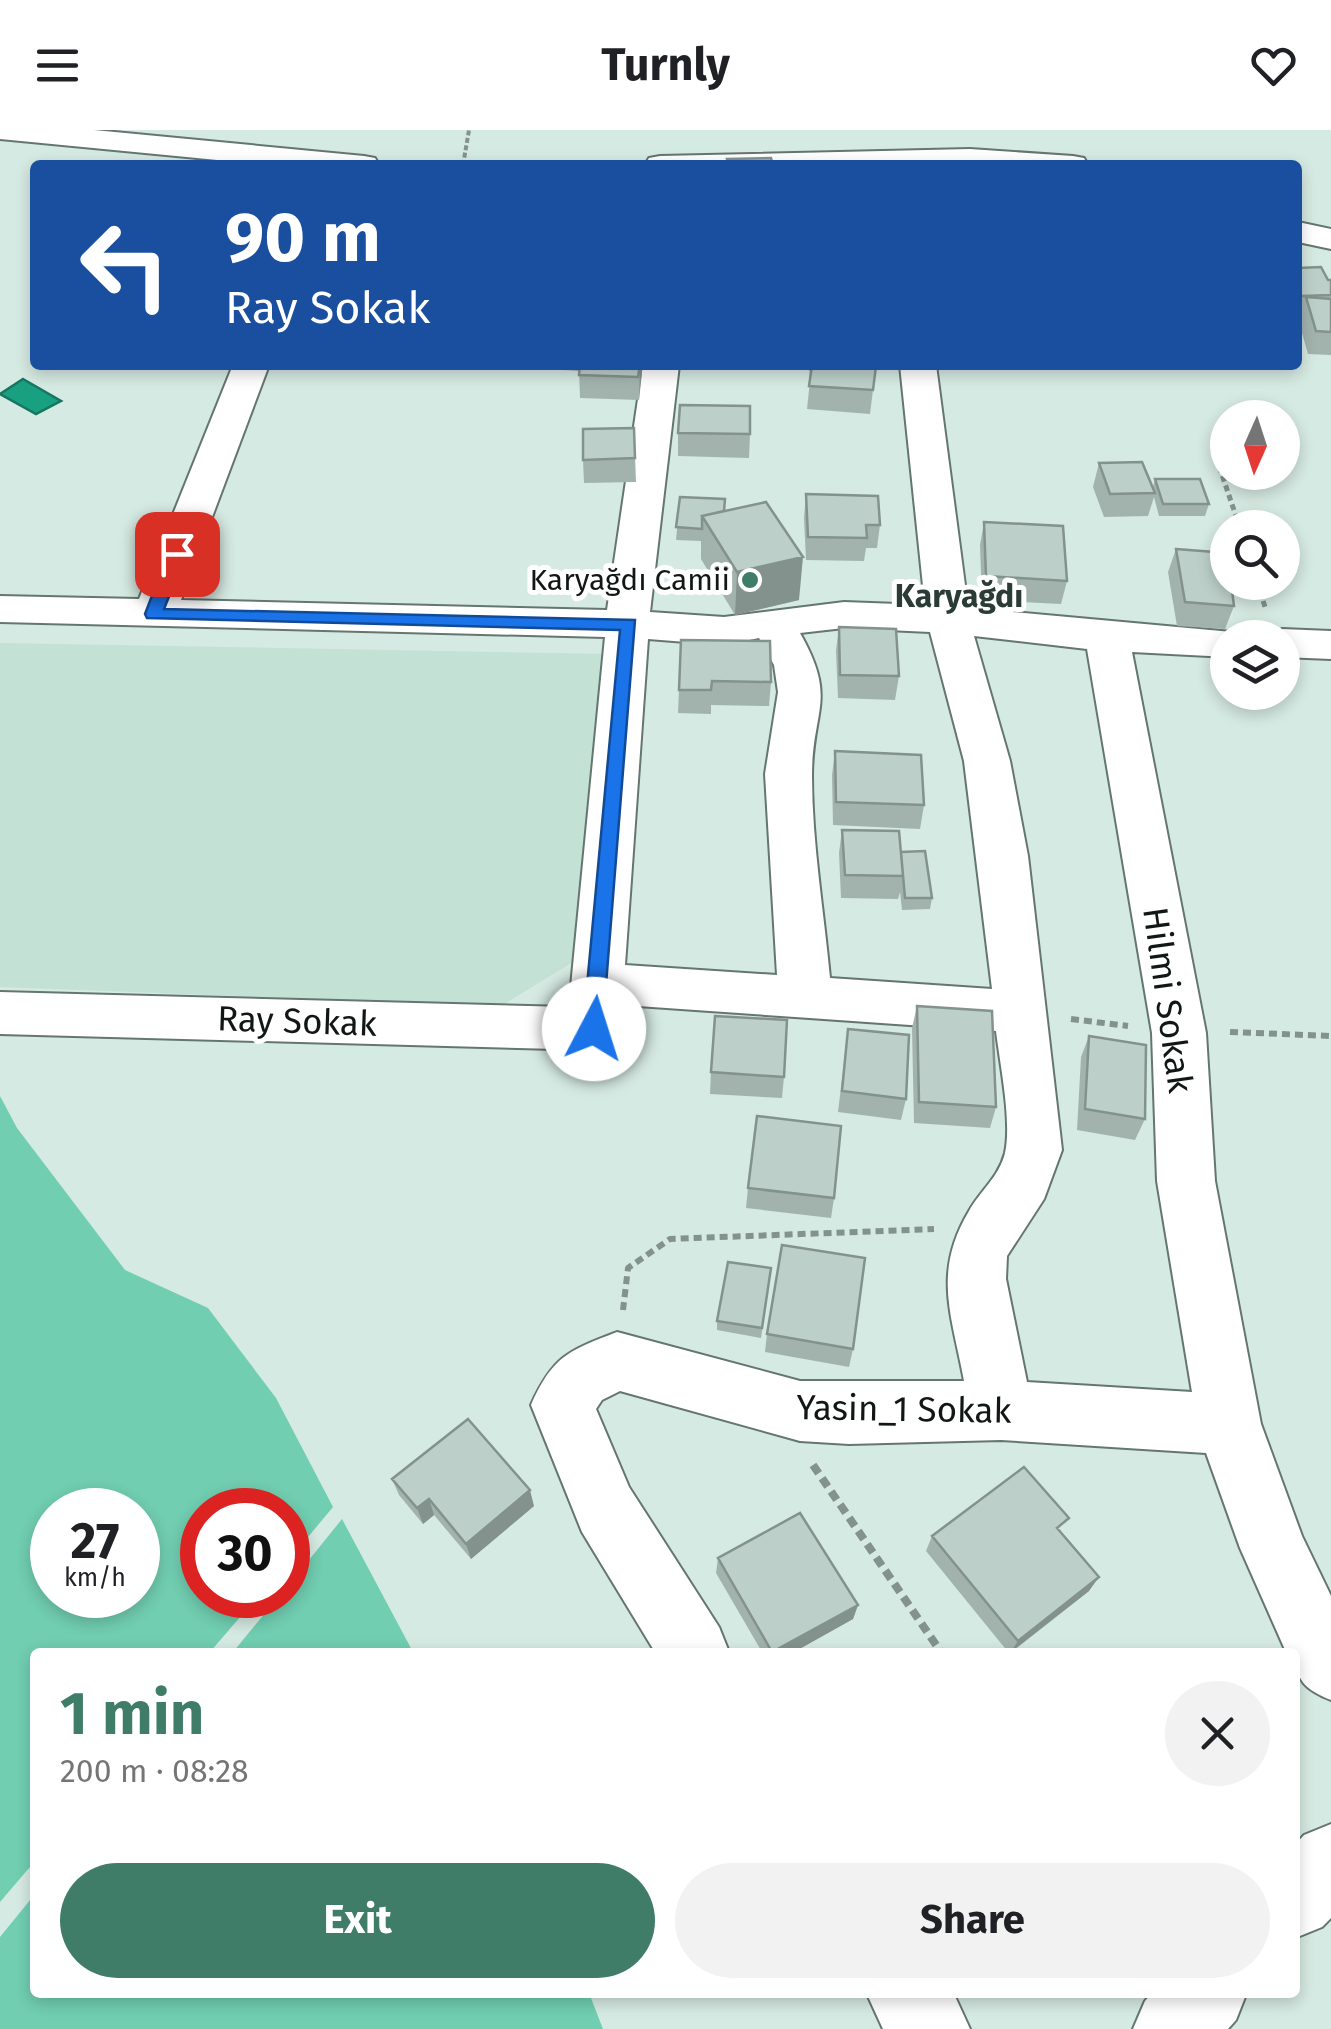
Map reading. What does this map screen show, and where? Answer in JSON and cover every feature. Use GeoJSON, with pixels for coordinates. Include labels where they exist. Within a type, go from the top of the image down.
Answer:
{"type":"FeatureCollection","features":[{"type":"Feature","properties":{"kind":"street"},"geometry":{"type":"LineString","coordinates":[[0,130],[312,160]]}},
{"type":"Feature","properties":{"kind":"street"},"geometry":{"type":"LineString","coordinates":[[932,160],[999,160]]}},
{"type":"Feature","properties":{"kind":"street"},"geometry":{"type":"LineString","coordinates":[[154,614],[249,370]]}},
{"type":"Feature","properties":{"kind":"street"},"geometry":{"type":"LineString","coordinates":[[596,1006],[629,624],[660,370]]}},
{"type":"Feature","properties":{"kind":"street"},"geometry":{"type":"LineString","coordinates":[[919,370],[948,619],[988,761],[1004,856],[1034,1150],[1024,1182],[990,1228],[977,1256],[976,1279],[1000,1410]]}},
{"type":"Feature","properties":{"kind":"street"},"geometry":{"type":"LineString","coordinates":[[0,609],[629,624],[698,632],[844,616],[948,619],[1107,637],[1210,642]]}},
{"type":"Feature","properties":{"kind":"street"},"geometry":{"type":"LineString","coordinates":[[772,622],[796,665],[800,692],[788,774],[805,997]]}},
{"type":"Feature","properties":{"kind":"street","name":"Hilmi Sokak"},"geometry":{"type":"LineString","coordinates":[[1107,637],[1179,1033],[1186,1180],[1229,1424]]}},
{"type":"Feature","properties":{"kind":"street"},"geometry":{"type":"LineString","coordinates":[[1300,644],[1331,645]]}},
{"type":"Feature","properties":{"kind":"street","name":"Ray Sokak"},"geometry":{"type":"LineString","coordinates":[[0,1013],[596,1006],[805,997],[1020,1012]]}},
{"type":"Feature","properties":{"kind":"street"},"geometry":{"type":"LineString","coordinates":[[617,1360],[580,1379],[563,1404],[606,1509],[692,1648]]}},
{"type":"Feature","properties":{"kind":"street","name":"Yasin_1 Sokak"},"geometry":{"type":"LineString","coordinates":[[617,1360],[800,1411],[849,1414],[1000,1410],[1229,1424]]}},
{"type":"Feature","properties":{"kind":"street"},"geometry":{"type":"LineString","coordinates":[[1229,1424],[1267,1534],[1308,1627],[1331,1665]]}},
{"type":"Feature","properties":{"kind":"street"},"geometry":{"type":"LineString","coordinates":[[1300,1895],[1331,1862]]}},
{"type":"Feature","properties":{"kind":"street"},"geometry":{"type":"LineString","coordinates":[[910,1998],[930,2029]]}},
{"type":"Feature","properties":{"kind":"street"},"geometry":{"type":"LineString","coordinates":[[1173,2029],[1202,1998]]}},
{"type":"Feature","properties":{"kind":"path"},"geometry":{"type":"LineString","coordinates":[[464,160],[470,130]]}},
{"type":"Feature","properties":{"kind":"path"},"geometry":{"type":"LineString","coordinates":[[617,1360],[628,1268],[670,1238],[990,1228]]}},
{"type":"Feature","properties":{"kind":"path"},"geometry":{"type":"LineString","coordinates":[[800,1411],[806,1452],[829,1494],[938,1648]]}},
{"type":"Feature","properties":{"kind":"shaded area"},"geometry":{"type":"Polygon","coordinates":[[[23,379],[61,401],[36,414],[0,394],[23,379]]]}},
{"type":"Feature","properties":{"kind":"shaded area"},"geometry":{"type":"Polygon","coordinates":[[[0,643],[611,654],[581,957],[501,1006],[0,987],[0,643]]]}},
{"type":"Feature","properties":{"kind":"shaded area"},"geometry":{"type":"Polygon","coordinates":[[[0,1096],[17,1128],[125,1270],[208,1308],[276,1398],[333,1507],[310,1535],[310,1488],[180,1488],[180,1618],[239,1618],[213,1648],[30,1648],[30,1867],[0,1902],[0,1096]]]}},
{"type":"Feature","properties":{"kind":"shaded area"},"geometry":{"type":"Polygon","coordinates":[[[342,1519],[411,1648],[236,1648],[261,1618],[310,1618],[310,1559],[342,1519]]]}},
{"type":"Feature","properties":{"kind":"shaded area"},"geometry":{"type":"Polygon","coordinates":[[[30,1900],[30,1998],[591,1998],[603,2029],[0,2029],[0,1937],[30,1900]]]}},
{"type":"Feature","properties":{"kind":"building"},"geometry":{"type":"Polygon","coordinates":[[[771,158],[772,160],[727,160],[771,158]]]}},
{"type":"Feature","properties":{"kind":"building"},"geometry":{"type":"Polygon","coordinates":[[[1321,267],[1331,280],[1331,295],[1302,296],[1302,268],[1321,267]]]}},
{"type":"Feature","properties":{"kind":"building"},"geometry":{"type":"Polygon","coordinates":[[[1306,297],[1331,299],[1331,332],[1316,331],[1306,297]]]}},
{"type":"Feature","properties":{"kind":"building"},"geometry":{"type":"Polygon","coordinates":[[[580,370],[639,370],[638,377],[579,375],[580,370]]]}},
{"type":"Feature","properties":{"kind":"building"},"geometry":{"type":"Polygon","coordinates":[[[811,370],[876,370],[873,390],[809,386],[811,370]]]}},
{"type":"Feature","properties":{"kind":"building"},"geometry":{"type":"Polygon","coordinates":[[[680,405],[750,406],[750,434],[678,433],[680,405]]]}},
{"type":"Feature","properties":{"kind":"building"},"geometry":{"type":"Polygon","coordinates":[[[634,428],[635,458],[583,460],[583,429],[634,428]]]}},
{"type":"Feature","properties":{"kind":"building"},"geometry":{"type":"Polygon","coordinates":[[[1142,462],[1155,493],[1110,494],[1099,463],[1142,462]]]}},
{"type":"Feature","properties":{"kind":"building"},"geometry":{"type":"Polygon","coordinates":[[[1155,479],[1200,479],[1209,504],[1163,504],[1155,479]]]}},
{"type":"Feature","properties":{"kind":"building"},"geometry":{"type":"Polygon","coordinates":[[[806,494],[878,496],[880,525],[866,525],[867,538],[808,537],[806,494]]]}},
{"type":"Feature","properties":{"kind":"building"},"geometry":{"type":"Polygon","coordinates":[[[680,497],[725,499],[724,511],[702,516],[702,529],[676,527],[680,497]]]}},
{"type":"Feature","properties":{"kind":"building"},"geometry":{"type":"Polygon","coordinates":[[[766,502],[803,557],[737,572],[702,516],[766,502]]]}},
{"type":"Feature","properties":{"kind":"building"},"geometry":{"type":"Polygon","coordinates":[[[984,522],[1063,526],[1067,581],[986,576],[984,522]]]}},
{"type":"Feature","properties":{"kind":"building"},"geometry":{"type":"Polygon","coordinates":[[[1176,549],[1210,552],[1210,600],[1233,600],[1234,606],[1185,602],[1176,549]]]}},
{"type":"Feature","properties":{"kind":"building"},"geometry":{"type":"Polygon","coordinates":[[[839,627],[896,629],[899,676],[840,675],[839,627]]]}},
{"type":"Feature","properties":{"kind":"building"},"geometry":{"type":"Polygon","coordinates":[[[681,640],[770,641],[771,682],[712,681],[711,690],[679,690],[681,640]]]}},
{"type":"Feature","properties":{"kind":"building"},"geometry":{"type":"Polygon","coordinates":[[[835,751],[921,755],[924,805],[836,802],[835,751]]]}},
{"type":"Feature","properties":{"kind":"building"},"geometry":{"type":"Polygon","coordinates":[[[842,830],[899,831],[903,876],[845,875],[842,830]]]}},
{"type":"Feature","properties":{"kind":"building"},"geometry":{"type":"Polygon","coordinates":[[[925,851],[932,898],[905,898],[901,852],[925,851]]]}},
{"type":"Feature","properties":{"kind":"building"},"geometry":{"type":"Polygon","coordinates":[[[917,1006],[992,1011],[996,1107],[919,1102],[917,1006]]]}},
{"type":"Feature","properties":{"kind":"building"},"geometry":{"type":"Polygon","coordinates":[[[715,1016],[787,1020],[784,1077],[711,1072],[715,1016]]]}},
{"type":"Feature","properties":{"kind":"building"},"geometry":{"type":"Polygon","coordinates":[[[848,1029],[909,1035],[906,1099],[842,1091],[848,1029]]]}},
{"type":"Feature","properties":{"kind":"building"},"geometry":{"type":"Polygon","coordinates":[[[1089,1036],[1146,1045],[1145,1119],[1085,1109],[1089,1036]]]}},
{"type":"Feature","properties":{"kind":"building"},"geometry":{"type":"Polygon","coordinates":[[[757,1116],[841,1126],[834,1198],[748,1188],[757,1116]]]}},
{"type":"Feature","properties":{"kind":"building"},"geometry":{"type":"Polygon","coordinates":[[[782,1245],[865,1258],[853,1349],[767,1334],[782,1245]]]}},
{"type":"Feature","properties":{"kind":"building"},"geometry":{"type":"Polygon","coordinates":[[[728,1262],[771,1268],[762,1328],[717,1321],[728,1262]]]}},
{"type":"Feature","properties":{"kind":"building"},"geometry":{"type":"Polygon","coordinates":[[[468,1419],[530,1490],[466,1544],[429,1499],[417,1508],[392,1479],[468,1419]]]}},
{"type":"Feature","properties":{"kind":"building"},"geometry":{"type":"Polygon","coordinates":[[[1024,1467],[1069,1518],[1057,1528],[1099,1577],[1018,1641],[932,1536],[1024,1467]]]}},
{"type":"Feature","properties":{"kind":"building"},"geometry":{"type":"Polygon","coordinates":[[[800,1513],[858,1605],[779,1648],[770,1648],[718,1558],[800,1513]]]}},
{"type":"Feature","properties":{"kind":"place","name":"Karyağdı Camii"},"geometry":{"type":"Point","coordinates":[750,580]}},
{"type":"Feature","properties":{"kind":"district","name":"Karyağdı"},"geometry":{"type":"Point","coordinates":[959,596]}},
{"type":"Feature","properties":{"kind":"route"},"geometry":{"type":"LineString","coordinates":[[177,554],[154,614],[629,624],[594,1029]]}}]}
